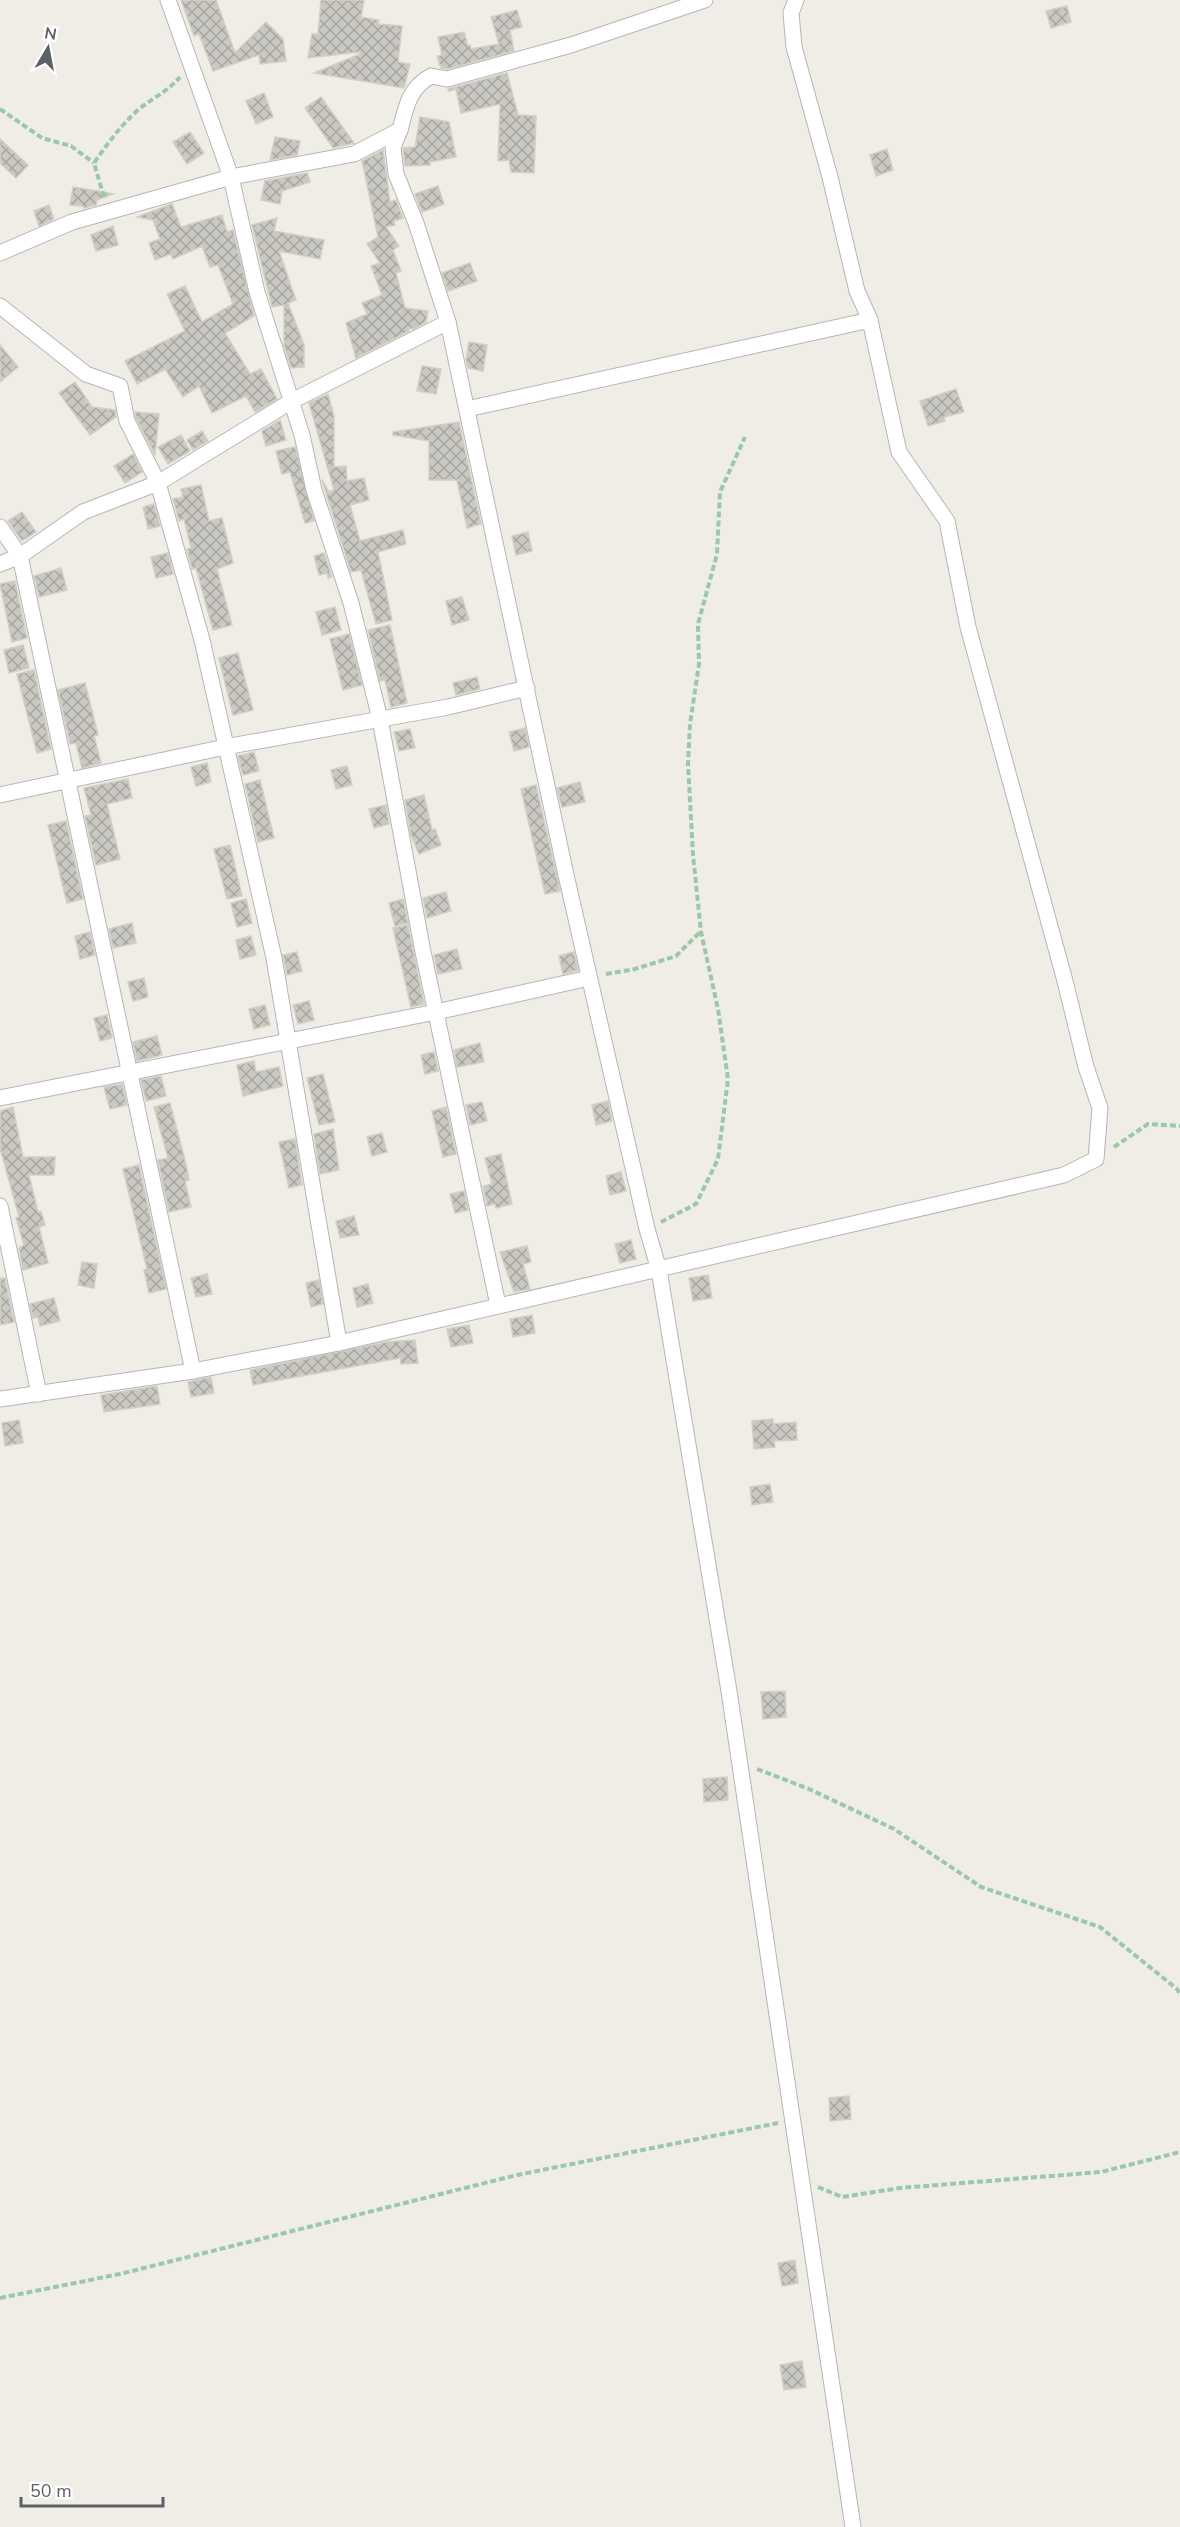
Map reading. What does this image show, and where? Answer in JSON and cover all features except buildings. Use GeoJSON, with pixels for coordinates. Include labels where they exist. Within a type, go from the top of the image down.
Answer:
{"type":"FeatureCollection","features":[{"type":"Feature","properties":{"kind":"street"},"geometry":{"type":"LineString","coordinates":[[168,0],[193,64],[231,177],[242,235],[290,402],[302,435],[314,490],[351,603],[380,719],[436,1012],[498,1305]]}},
{"type":"Feature","properties":{"kind":"street"},"geometry":{"type":"LineString","coordinates":[[705,0],[571,45],[447,79],[431,76],[414,87],[406,104],[393,147],[396,174],[416,223],[448,322],[590,978],[647,1229],[659,1270],[739,1762],[791,2121],[854,2527]]}},
{"type":"Feature","properties":{"kind":"street"},"geometry":{"type":"LineString","coordinates":[[0,1399],[193,1371],[339,1343],[1064,1175],[1096,1159],[1100,1108],[1086,1067],[1065,981],[968,627],[947,521],[899,452],[870,320],[857,291],[830,177],[794,47],[791,13],[796,0]]}},
{"type":"Feature","properties":{"kind":"street"},"geometry":{"type":"LineString","coordinates":[[0,253],[45,231],[231,177],[354,154],[400,130]]}},
{"type":"Feature","properties":{"kind":"street"},"geometry":{"type":"LineString","coordinates":[[0,306],[86,374],[120,386],[127,421],[158,483],[201,640],[274,958],[339,1343]]}},
{"type":"Feature","properties":{"kind":"street"},"geometry":{"type":"LineString","coordinates":[[467,409],[870,320]]}},
{"type":"Feature","properties":{"kind":"street"},"geometry":{"type":"LineString","coordinates":[[0,564],[20,555],[83,512],[158,483],[290,402],[448,322]]}},
{"type":"Feature","properties":{"kind":"street"},"geometry":{"type":"LineString","coordinates":[[0,527],[20,555],[193,1371]]}},
{"type":"Feature","properties":{"kind":"street"},"geometry":{"type":"LineString","coordinates":[[0,795],[225,747],[448,707],[527,688]]}},
{"type":"Feature","properties":{"kind":"street"},"geometry":{"type":"LineString","coordinates":[[0,1098],[288,1039],[436,1012],[590,978]]}},
{"type":"Feature","properties":{"kind":"street"},"geometry":{"type":"LineString","coordinates":[[0,1206],[39,1394]]}},
{"type":"Feature","properties":{"kind":"path"},"geometry":{"type":"LineString","coordinates":[[94,163],[115,133],[140,109],[168,91],[193,64]]}},
{"type":"Feature","properties":{"kind":"path"},"geometry":{"type":"LineString","coordinates":[[0,109],[42,138],[71,146],[94,163],[108,212]]}},
{"type":"Feature","properties":{"kind":"path"},"geometry":{"type":"LineString","coordinates":[[647,1229],[696,1204],[718,1159],[728,1079],[718,1009],[701,932],[688,764],[690,724],[699,664],[698,624],[717,554],[720,492],[745,437]]}},
{"type":"Feature","properties":{"kind":"path"},"geometry":{"type":"LineString","coordinates":[[590,978],[635,969],[676,956],[701,932]]}},
{"type":"Feature","properties":{"kind":"path"},"geometry":{"type":"LineString","coordinates":[[1096,1159],[1148,1124],[1180,1126]]}},
{"type":"Feature","properties":{"kind":"path"},"geometry":{"type":"LineString","coordinates":[[739,1762],[809,1789],[894,1828],[981,1887],[1100,1927],[1177,1989],[1180,1994]]}},
{"type":"Feature","properties":{"kind":"path"},"geometry":{"type":"LineString","coordinates":[[0,2298],[120,2274],[517,2175],[791,2121]]}},
{"type":"Feature","properties":{"kind":"path"},"geometry":{"type":"LineString","coordinates":[[800,2180],[842,2197],[900,2188],[1101,2172],[1180,2152]]}}]}
